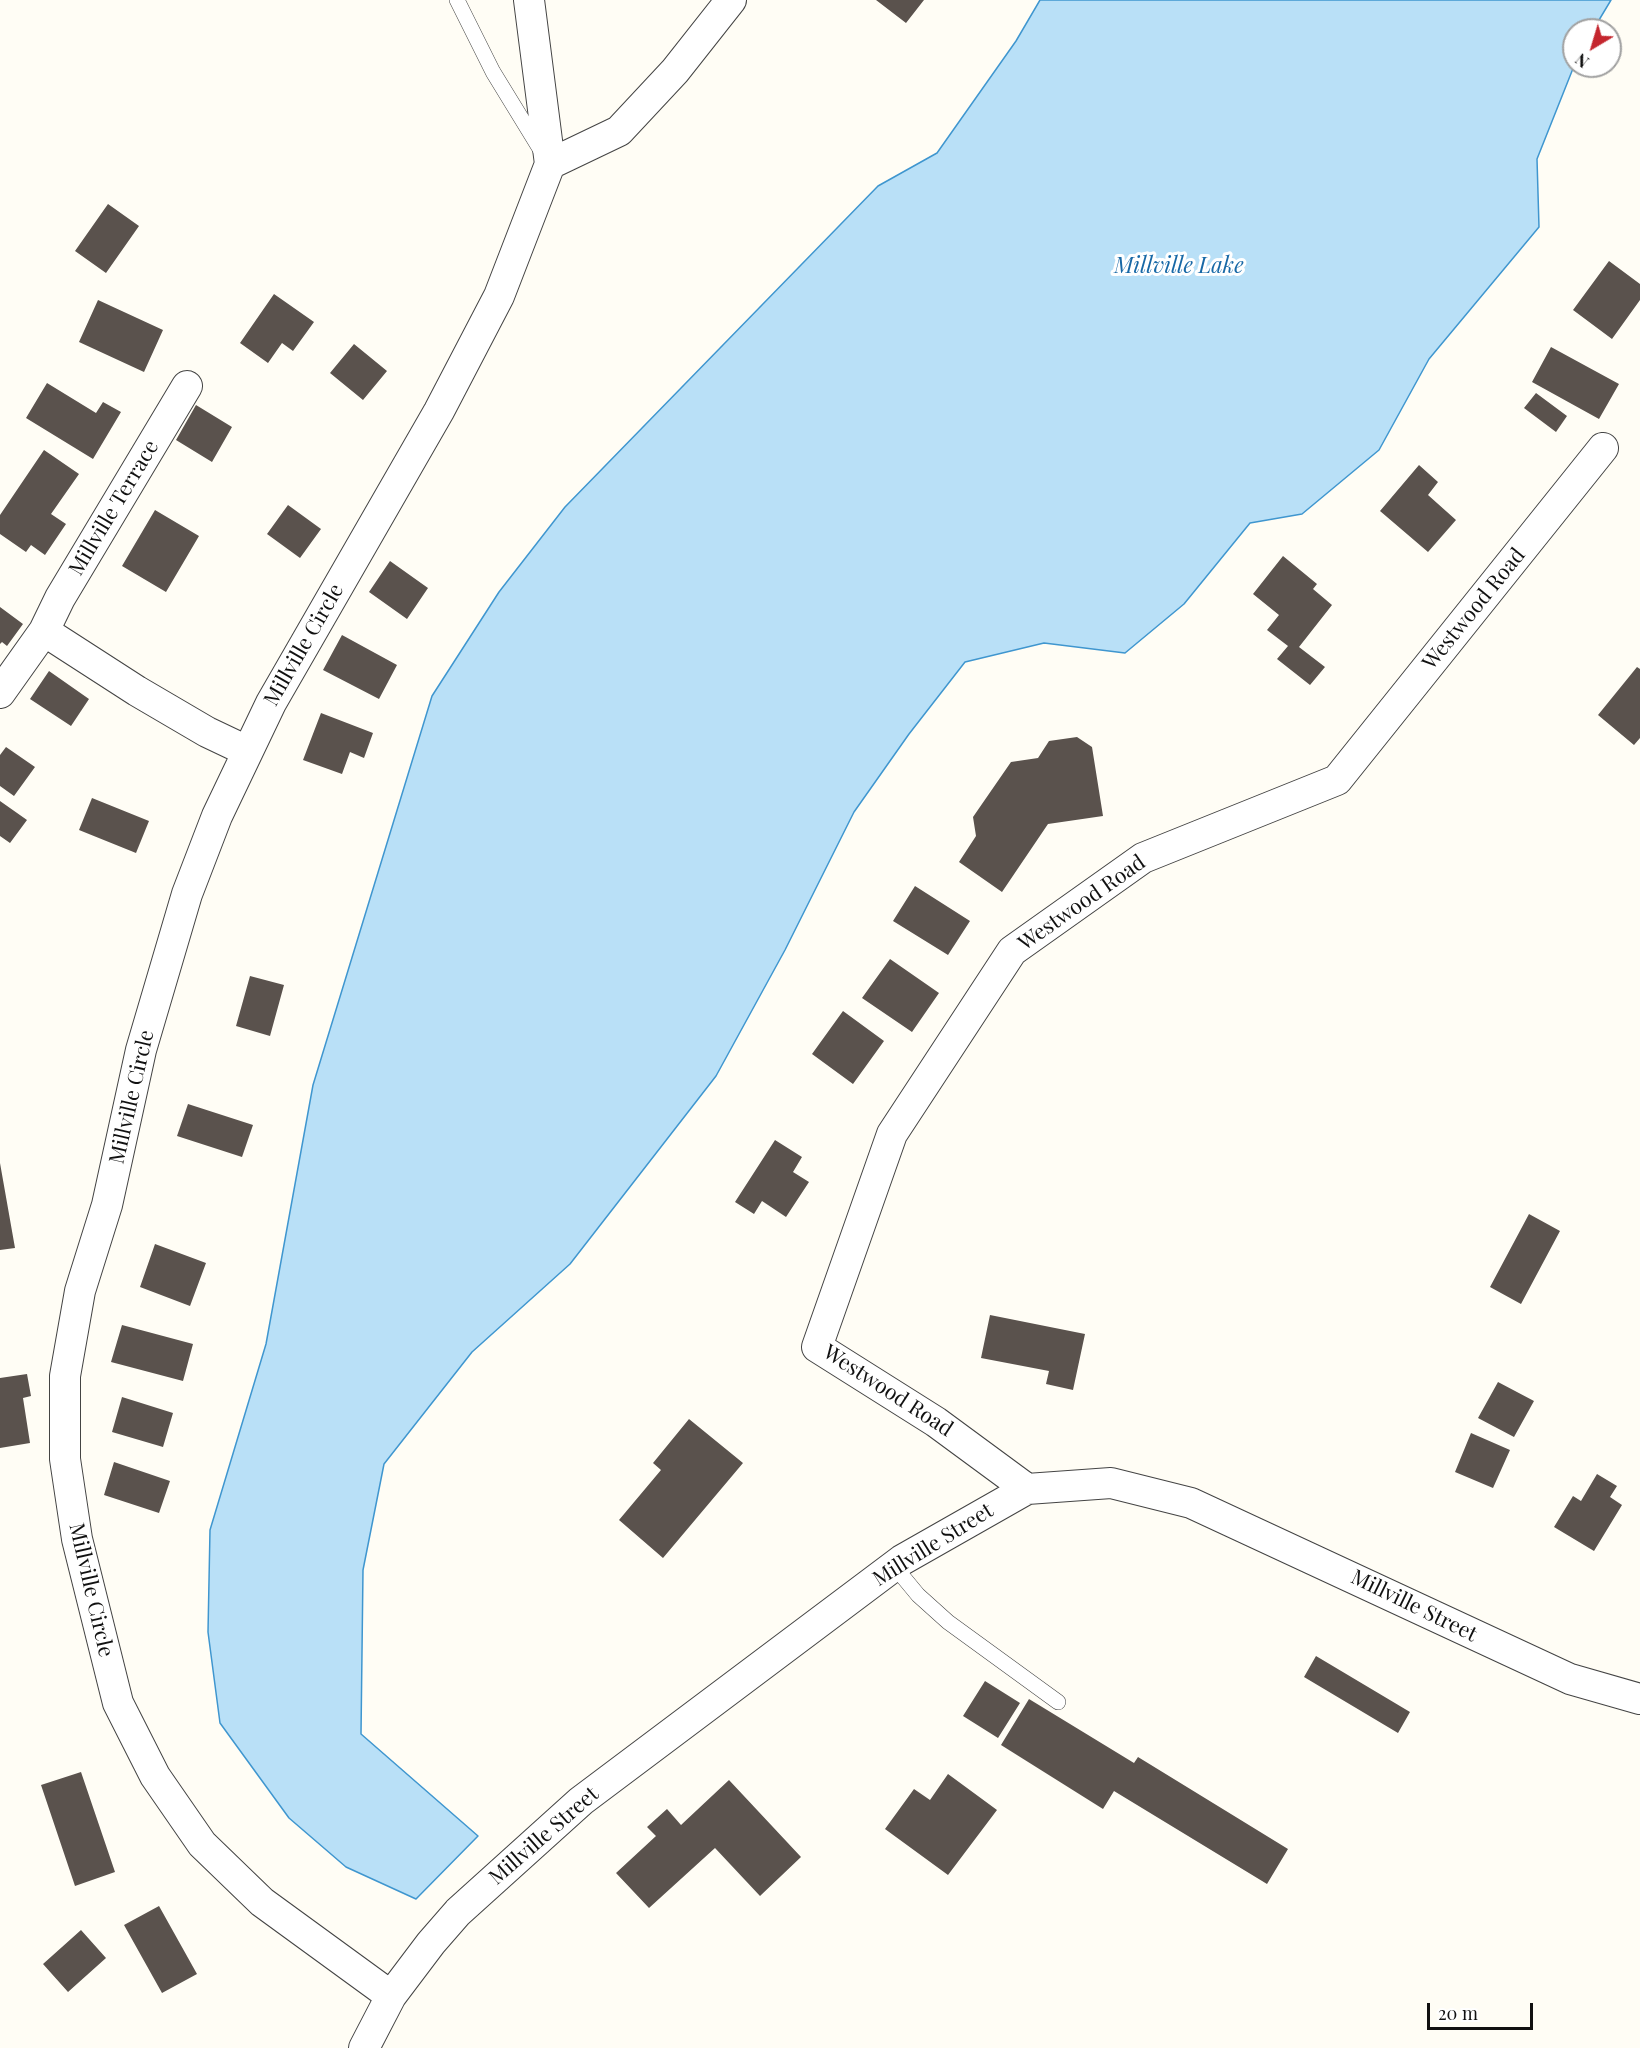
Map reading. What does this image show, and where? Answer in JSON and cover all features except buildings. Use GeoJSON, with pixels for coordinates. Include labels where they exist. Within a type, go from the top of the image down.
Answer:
{"type":"FeatureCollection","features":[{"type":"Feature","properties":{"kind":"street","name":"Millville Circle"},"geometry":{"type":"LineString","coordinates":[[391,1995],[262,1902],[202,1844],[155,1776],[118,1703],[80,1551],[65,1459],[65,1376],[80,1291],[107,1205],[141,1050],[187,894],[217,816],[271,703],[440,411],[499,296],[550,164],[529,0]]}},
{"type":"Feature","properties":{"kind":"street"},"geometry":{"type":"LineString","coordinates":[[550,164],[619,131],[675,71],[731,0]]}},
{"type":"Feature","properties":{"kind":"street","name":"Millville Terrace"},"geometry":{"type":"LineString","coordinates":[[0,693],[44,631],[60,598],[186,386]]}},
{"type":"Feature","properties":{"kind":"street","name":"Westwood Road"},"geometry":{"type":"LineString","coordinates":[[1027,1489],[936,1422],[817,1347],[892,1134],[1012,951],[1143,858],[1337,780],[1603,448]]}},
{"type":"Feature","properties":{"kind":"street"},"geometry":{"type":"LineString","coordinates":[[44,631],[136,691],[207,732],[247,751]]}},
{"type":"Feature","properties":{"kind":"street","name":"Millville Street"},"geometry":{"type":"LineString","coordinates":[[364,2048],[391,1995],[458,1912],[581,1801],[894,1566],[1027,1489],[1111,1483],[1191,1503],[1570,1679],[1640,1699]]}},
{"type":"Feature","properties":{"kind":"lane"},"geometry":{"type":"LineString","coordinates":[[457,0],[493,72],[550,164]]}},
{"type":"Feature","properties":{"kind":"lane"},"geometry":{"type":"LineString","coordinates":[[894,1566],[918,1595],[948,1622],[1058,1702]]}},
{"type":"Feature","properties":{"kind":"water","name":"Millville Lake"},"geometry":{"type":"Polygon","coordinates":[[[1040,0],[1611,0],[1600,18],[1562,18],[1562,78],[1569,78],[1537,159],[1539,227],[1429,359],[1379,450],[1302,514],[1250,523],[1184,604],[1125,653],[1044,643],[965,662],[909,734],[854,812],[785,950],[716,1076],[570,1264],[472,1352],[384,1464],[363,1570],[361,1734],[478,1836],[416,1899],[346,1867],[289,1818],[220,1723],[208,1632],[210,1530],[266,1344],[313,1085],[432,696],[499,592],[565,507],[878,186],[937,153],[1016,41],[1040,0]]]}}]}
